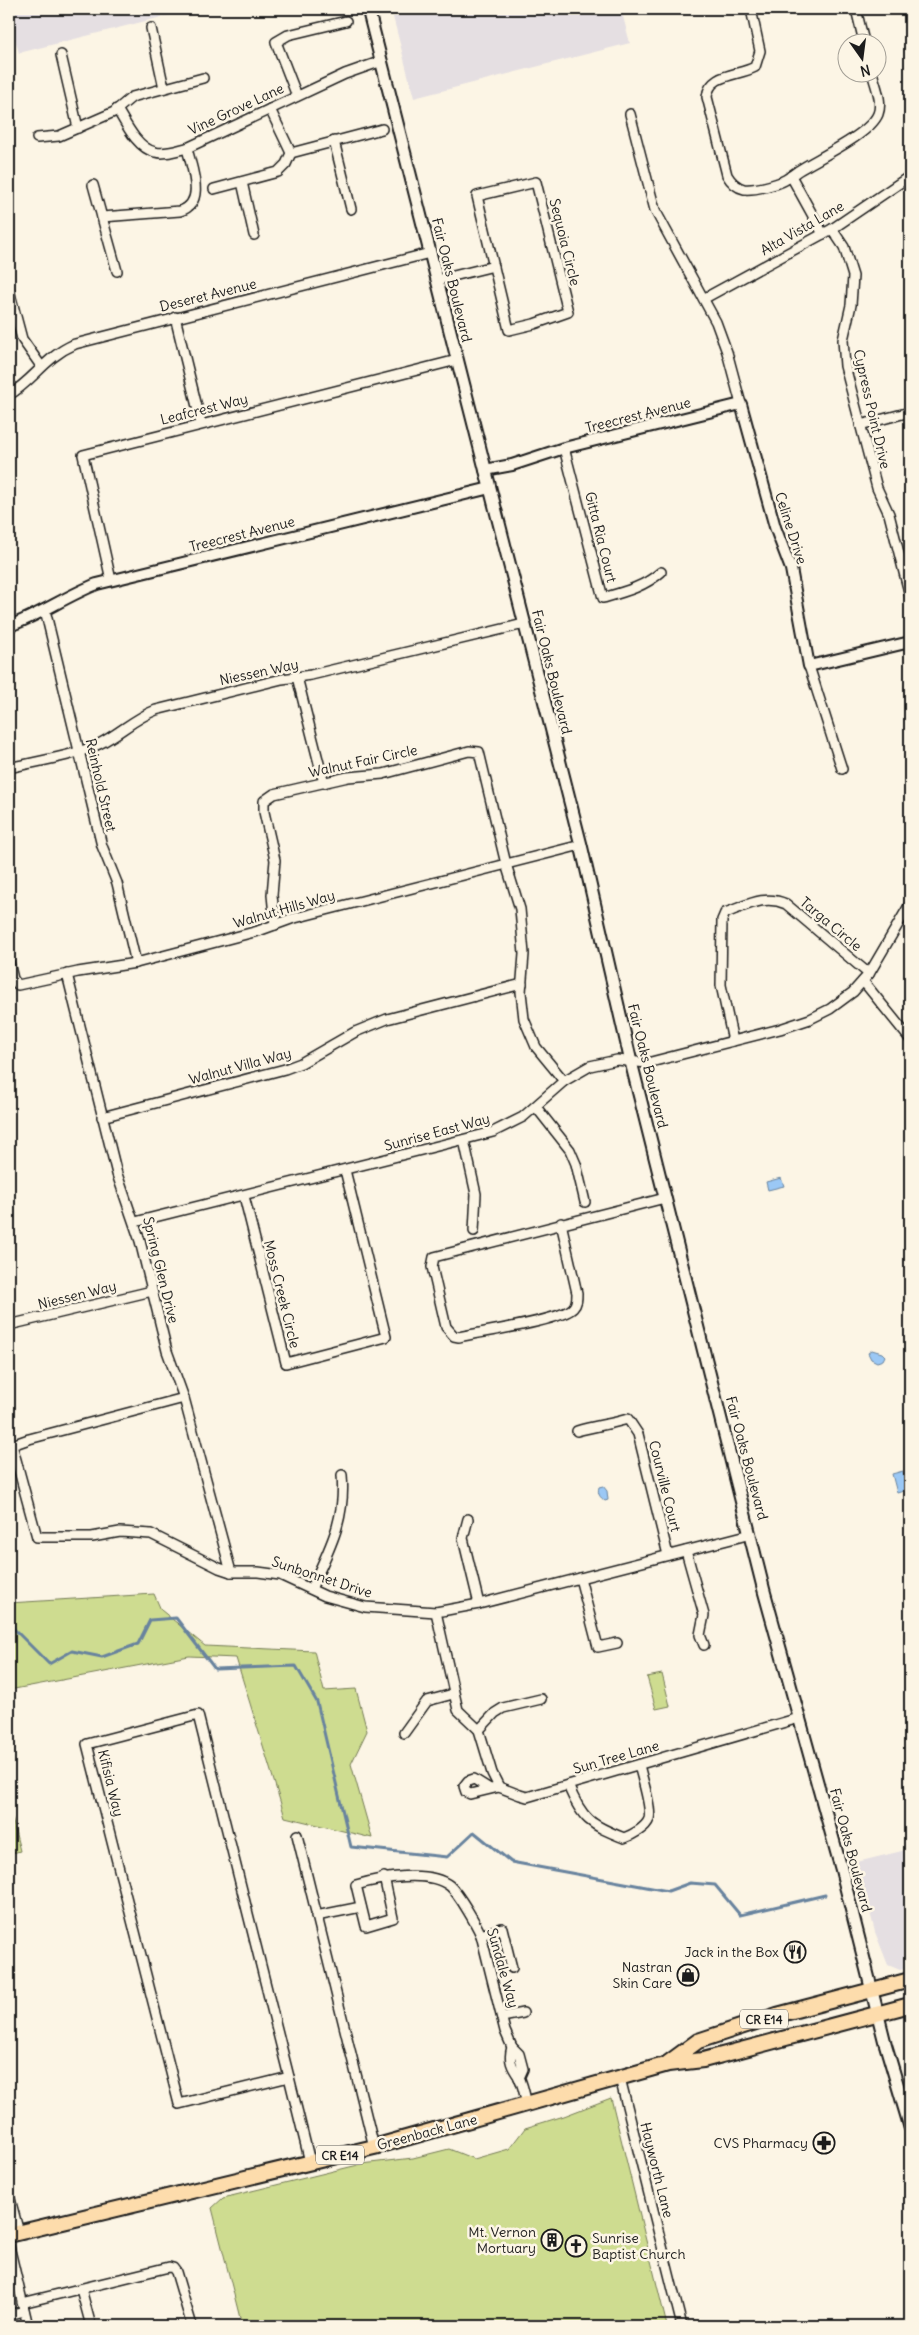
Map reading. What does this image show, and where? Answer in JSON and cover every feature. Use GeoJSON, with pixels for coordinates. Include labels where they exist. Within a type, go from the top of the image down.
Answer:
{"type":"FeatureCollection","features":[{"type":"Feature","properties":{"kind":"main road","name":"Fair Oaks Boulevard"},"geometry":{"type":"LineString","coordinates":[[368,9],[581,845],[630,1062],[764,1591],[841,1868],[877,2014],[910,2127]]}},
{"type":"Feature","properties":{"kind":"main road","name":"Greenback Lane"},"geometry":{"type":"LineString","coordinates":[[668,2064],[698,2041],[777,2015],[910,1980]]}},
{"type":"Feature","properties":{"kind":"main road","name":"Greenback Lane"},"geometry":{"type":"LineString","coordinates":[[14,2234],[374,2147],[668,2064],[703,2060],[910,2005]]}},
{"type":"Feature","properties":{"kind":"street"},"geometry":{"type":"LineString","coordinates":[[751,9],[760,51],[755,67],[717,79],[707,92],[707,100],[727,175],[734,184],[750,189],[782,181],[838,148],[877,116],[880,103],[875,82]]}},
{"type":"Feature","properties":{"kind":"street"},"geometry":{"type":"LineString","coordinates":[[856,9],[862,32]]}},
{"type":"Feature","properties":{"kind":"street"},"geometry":{"type":"LineString","coordinates":[[296,96],[276,42],[288,35],[346,21]]}},
{"type":"Feature","properties":{"kind":"street"},"geometry":{"type":"LineString","coordinates":[[151,28],[164,88]]}},
{"type":"Feature","properties":{"kind":"street"},"geometry":{"type":"LineString","coordinates":[[61,55],[78,128]]}},
{"type":"Feature","properties":{"kind":"street","name":"Vine Grove Lane"},"geometry":{"type":"LineString","coordinates":[[117,109],[140,143],[155,152],[166,153],[187,148],[345,74],[382,61]]}},
{"type":"Feature","properties":{"kind":"street"},"geometry":{"type":"LineString","coordinates":[[37,138],[59,136],[78,128],[117,109],[132,97],[203,78]]}},
{"type":"Feature","properties":{"kind":"street"},"geometry":{"type":"LineString","coordinates":[[214,189],[278,172],[286,164],[291,153],[270,109]]}},
{"type":"Feature","properties":{"kind":"street","name":"Celine Drive"},"geometry":{"type":"LineString","coordinates":[[630,114],[655,210],[705,298],[722,337],[775,527],[791,569],[809,666],[842,769]]}},
{"type":"Feature","properties":{"kind":"street"},"geometry":{"type":"LineString","coordinates":[[291,153],[382,129]]}},
{"type":"Feature","properties":{"kind":"street"},"geometry":{"type":"LineString","coordinates":[[334,141],[350,209]]}},
{"type":"Feature","properties":{"kind":"street"},"geometry":{"type":"LineString","coordinates":[[102,217],[180,211],[190,206],[196,194],[196,186],[187,148]]}},
{"type":"Feature","properties":{"kind":"street"},"geometry":{"type":"LineString","coordinates":[[791,176],[823,234]]}},
{"type":"Feature","properties":{"kind":"street","name":"Alta Vista Lane"},"geometry":{"type":"LineString","coordinates":[[705,298],[832,229],[910,176]]}},
{"type":"Feature","properties":{"kind":"street"},"geometry":{"type":"LineString","coordinates":[[242,182],[254,235]]}},
{"type":"Feature","properties":{"kind":"street","name":"Sequoia Circle"},"geometry":{"type":"LineString","coordinates":[[536,182],[568,312],[534,324],[509,330],[494,266],[477,196],[536,182]]}},
{"type":"Feature","properties":{"kind":"street"},"geometry":{"type":"LineString","coordinates":[[93,185],[117,271]]}},
{"type":"Feature","properties":{"kind":"street","name":"Cypress Point Drive"},"geometry":{"type":"LineString","coordinates":[[832,229],[847,254],[853,276],[853,291],[845,326],[843,353],[877,488],[889,514],[910,596]]}},
{"type":"Feature","properties":{"kind":"street","name":"Deseret Avenue"},"geometry":{"type":"LineString","coordinates":[[9,396],[28,381],[56,353],[75,344],[430,253]]}},
{"type":"Feature","properties":{"kind":"street"},"geometry":{"type":"LineString","coordinates":[[437,280],[494,266]]}},
{"type":"Feature","properties":{"kind":"street"},"geometry":{"type":"LineString","coordinates":[[9,290],[22,339],[41,366]]}},
{"type":"Feature","properties":{"kind":"street"},"geometry":{"type":"LineString","coordinates":[[175,317],[201,423]]}},
{"type":"Feature","properties":{"kind":"street","name":"Leafcrest Way"},"geometry":{"type":"LineString","coordinates":[[111,580],[83,455],[201,423],[457,360]]}},
{"type":"Feature","properties":{"kind":"street","name":"Treecrest Avenue"},"geometry":{"type":"LineString","coordinates":[[485,470],[531,460],[564,448],[741,404]]}},
{"type":"Feature","properties":{"kind":"street"},"geometry":{"type":"LineString","coordinates":[[860,425],[910,412]]}},
{"type":"Feature","properties":{"kind":"street","name":"Gitta Ria Court"},"geometry":{"type":"LineString","coordinates":[[564,448],[602,598],[633,590],[646,584],[661,572]]}},
{"type":"Feature","properties":{"kind":"street","name":"Treecrest Avenue"},"geometry":{"type":"LineString","coordinates":[[9,626],[45,610],[82,590],[111,580],[490,488]]}},
{"type":"Feature","properties":{"kind":"street","name":"Reinhold Street"},"geometry":{"type":"LineString","coordinates":[[45,610],[102,846],[118,883],[136,963]]}},
{"type":"Feature","properties":{"kind":"street","name":"Niessen Way"},"geometry":{"type":"LineString","coordinates":[[9,768],[79,751],[110,738],[143,715],[156,710],[524,624]]}},
{"type":"Feature","properties":{"kind":"street"},"geometry":{"type":"LineString","coordinates":[[809,666],[910,642]]}},
{"type":"Feature","properties":{"kind":"street"},"geometry":{"type":"LineString","coordinates":[[297,677],[324,783]]}},
{"type":"Feature","properties":{"kind":"street","name":"Walnut Fair Circle"},"geometry":{"type":"LineString","coordinates":[[274,925],[272,895],[275,860],[264,812],[264,800],[274,794],[348,777],[383,774],[469,751],[479,752],[506,864]]}},
{"type":"Feature","properties":{"kind":"street","name":"Walnut Hills Way"},"geometry":{"type":"LineString","coordinates":[[9,962],[13,978],[18,985],[67,974],[136,963],[291,919],[581,845]]}},
{"type":"Feature","properties":{"kind":"street"},"geometry":{"type":"LineString","coordinates":[[506,864],[520,910],[523,932],[522,1005],[530,1035],[536,1047],[564,1081]]}},
{"type":"Feature","properties":{"kind":"street","name":"Targa Circle"},"geometry":{"type":"LineString","coordinates":[[733,1041],[721,985],[722,920],[725,913],[768,898],[776,899],[786,904],[866,977]]}},
{"type":"Feature","properties":{"kind":"street","name":"Sunrise East Way"},"geometry":{"type":"LineString","coordinates":[[135,1222],[464,1140],[508,1125],[536,1107],[564,1081],[578,1071],[603,1062],[617,1060],[647,1063],[810,1019],[842,1001],[866,977],[910,904]]}},
{"type":"Feature","properties":{"kind":"street","name":"Spring Glen Drive"},"geometry":{"type":"LineString","coordinates":[[67,974],[117,1174],[135,1222],[167,1351],[184,1398],[231,1572]]}},
{"type":"Feature","properties":{"kind":"street"},"geometry":{"type":"LineString","coordinates":[[866,977],[910,1039]]}},
{"type":"Feature","properties":{"kind":"street","name":"Walnut Villa Way"},"geometry":{"type":"LineString","coordinates":[[102,1116],[285,1069],[301,1063],[356,1032],[387,1019],[522,984]]}},
{"type":"Feature","properties":{"kind":"street"},"geometry":{"type":"LineString","coordinates":[[536,1107],[570,1150],[576,1164],[585,1202]]}},
{"type":"Feature","properties":{"kind":"street"},"geometry":{"type":"LineString","coordinates":[[464,1140],[476,1194],[474,1231]]}},
{"type":"Feature","properties":{"kind":"street","name":"Moss Creek Circle"},"geometry":{"type":"LineString","coordinates":[[244,1196],[286,1363],[386,1338],[345,1170]]}},
{"type":"Feature","properties":{"kind":"street"},"geometry":{"type":"LineString","coordinates":[[561,1223],[577,1293],[574,1307],[557,1316],[459,1337],[449,1333],[432,1268],[434,1257],[561,1223],[665,1198]]}},
{"type":"Feature","properties":{"kind":"street","name":"Niessen Way"},"geometry":{"type":"LineString","coordinates":[[9,1325],[152,1291]]}},
{"type":"Feature","properties":{"kind":"street","name":"Sunbonnet Drive"},"geometry":{"type":"LineString","coordinates":[[184,1398],[12,1445],[38,1537],[92,1537],[120,1532],[151,1534],[219,1568],[231,1572],[271,1573],[325,1596],[365,1607],[436,1612],[479,1604],[751,1534]]}},
{"type":"Feature","properties":{"kind":"street","name":"Courville Court"},"geometry":{"type":"LineString","coordinates":[[577,1431],[628,1419],[638,1434],[668,1555]]}},
{"type":"Feature","properties":{"kind":"street"},"geometry":{"type":"LineString","coordinates":[[311,1589],[342,1515],[344,1496],[342,1476]]}},
{"type":"Feature","properties":{"kind":"street"},"geometry":{"type":"LineString","coordinates":[[468,1519],[463,1538],[479,1604]]}},
{"type":"Feature","properties":{"kind":"street"},"geometry":{"type":"LineString","coordinates":[[686,1551],[704,1615],[700,1635],[704,1645]]}},
{"type":"Feature","properties":{"kind":"street"},"geometry":{"type":"LineString","coordinates":[[580,1578],[598,1647],[617,1643]]}},
{"type":"Feature","properties":{"kind":"street"},"geometry":{"type":"LineString","coordinates":[[436,1612],[458,1710],[480,1730],[495,1713],[503,1708],[541,1699]]}},
{"type":"Feature","properties":{"kind":"street"},"geometry":{"type":"LineString","coordinates":[[404,1734],[427,1701],[453,1694]]}},
{"type":"Feature","properties":{"kind":"street","name":"Kifisia Way"},"geometry":{"type":"LineString","coordinates":[[290,2077],[179,2104],[87,1744],[198,1715],[290,2077],[310,2162]]}},
{"type":"Feature","properties":{"kind":"street","name":"Sun Tree Lane"},"geometry":{"type":"LineString","coordinates":[[480,1730],[495,1788],[527,1797],[799,1718]]}},
{"type":"Feature","properties":{"kind":"street"},"geometry":{"type":"LineString","coordinates":[[568,1786],[577,1805],[596,1827],[624,1838],[643,1827],[649,1820],[649,1811],[639,1765]]}},
{"type":"Feature","properties":{"kind":"street"},"geometry":{"type":"LineString","coordinates":[[297,1835],[374,2147]]}},
{"type":"Feature","properties":{"kind":"street"},"geometry":{"type":"LineString","coordinates":[[316,1916],[361,1906],[366,1926],[393,1918],[384,1877]]}},
{"type":"Feature","properties":{"kind":"street","name":"Sundale Way"},"geometry":{"type":"LineString","coordinates":[[361,1906],[356,1885],[384,1877],[433,1879],[450,1886],[476,1924],[481,1935],[502,2017],[512,2047],[510,2056],[514,2072],[519,2078],[527,2105]]}},
{"type":"Feature","properties":{"kind":"street"},"geometry":{"type":"LineString","coordinates":[[481,1935],[502,1928],[512,1968]]}},
{"type":"Feature","properties":{"kind":"street"},"geometry":{"type":"LineString","coordinates":[[502,2017],[523,2013]]}},
{"type":"Feature","properties":{"kind":"street","name":"Hayworth Lane"},"geometry":{"type":"LineString","coordinates":[[620,2078],[682,2326]]}},
{"type":"Feature","properties":{"kind":"street"},"geometry":{"type":"LineString","coordinates":[[9,2195],[14,2234]]}},
{"type":"Feature","properties":{"kind":"street"},"geometry":{"type":"LineString","coordinates":[[9,2246],[28,2326]]}},
{"type":"Feature","properties":{"kind":"street"},"geometry":{"type":"LineString","coordinates":[[9,2315],[23,2307],[81,2289],[169,2267],[173,2268],[192,2326]]}},
{"type":"Feature","properties":{"kind":"street"},"geometry":{"type":"LineString","coordinates":[[81,2289],[90,2326]]}},
{"type":"Feature","properties":{"kind":"shaded area"},"geometry":{"type":"Polygon","coordinates":[[[9,9],[193,9],[19,53],[9,18],[9,9]]]}},
{"type":"Feature","properties":{"kind":"shaded area"},"geometry":{"type":"Polygon","coordinates":[[[391,9],[621,9],[630,43],[414,98],[391,9]]]}},
{"type":"Feature","properties":{"kind":"shaded area"},"geometry":{"type":"Polygon","coordinates":[[[910,1849],[910,1967],[900,1970],[888,1965],[875,1932],[857,1862],[910,1849]]]}},
{"type":"Feature","properties":{"kind":"green space"},"geometry":{"type":"Polygon","coordinates":[[[154,1594],[161,1610],[205,1646],[314,1651],[324,1691],[356,1689],[367,1731],[351,1764],[372,1838],[285,1817],[236,1658],[189,1656],[9,1690],[9,1603],[154,1594]]]}},
{"type":"Feature","properties":{"kind":"green space"},"geometry":{"type":"Polygon","coordinates":[[[662,1674],[670,1706],[656,1709],[647,1677],[662,1674]]]}},
{"type":"Feature","properties":{"kind":"green space"},"geometry":{"type":"Polygon","coordinates":[[[12,1818],[20,1851],[9,1854],[9,1819],[12,1818]]]}},
{"type":"Feature","properties":{"kind":"green space"},"geometry":{"type":"Polygon","coordinates":[[[611,2098],[667,2326],[242,2326],[212,2208],[223,2198],[362,2164],[413,2158],[449,2149],[474,2159],[509,2149],[525,2128],[564,2116],[611,2098]]]}},
{"type":"Feature","properties":{"kind":"water"},"geometry":{"type":"Polygon","coordinates":[[[781,1178],[784,1186],[768,1190],[766,1182],[781,1178]]]}},
{"type":"Feature","properties":{"kind":"water"},"geometry":{"type":"Polygon","coordinates":[[[872,1350],[882,1353],[885,1356],[883,1360],[877,1362],[871,1359],[868,1353],[872,1350]]]}},
{"type":"Feature","properties":{"kind":"water"},"geometry":{"type":"Polygon","coordinates":[[[903,1471],[907,1490],[897,1493],[892,1474],[903,1471]]]}},
{"type":"Feature","properties":{"kind":"water"},"geometry":{"type":"Polygon","coordinates":[[[603,1486],[607,1491],[608,1500],[605,1501],[598,1492],[599,1487],[603,1486]]]}},
{"type":"Feature","properties":{"kind":"waterway"},"geometry":{"type":"LineString","coordinates":[[9,1607],[14,1629],[49,1664],[72,1651],[102,1657],[138,1644],[150,1620],[176,1618],[215,1669],[296,1666],[317,1702],[351,1847],[447,1857],[474,1832],[511,1862],[668,1891],[690,1883],[715,1885],[740,1915],[825,1895]]}},
{"type":"Feature","properties":{"kind":"place","name":"Jack in the Box"},"geometry":{"type":"Point","coordinates":[795,1952]}},
{"type":"Feature","properties":{"kind":"place","name":"Nastran Skin Care"},"geometry":{"type":"Point","coordinates":[688,1975]}},
{"type":"Feature","properties":{"kind":"place","name":"CVS Pharmacy"},"geometry":{"type":"Point","coordinates":[824,2143]}},
{"type":"Feature","properties":{"kind":"place","name":"Mt. Vernon Mortuary"},"geometry":{"type":"Point","coordinates":[552,2240]}},
{"type":"Feature","properties":{"kind":"place","name":"Sunrise Baptist Church"},"geometry":{"type":"Point","coordinates":[576,2246]}}]}
